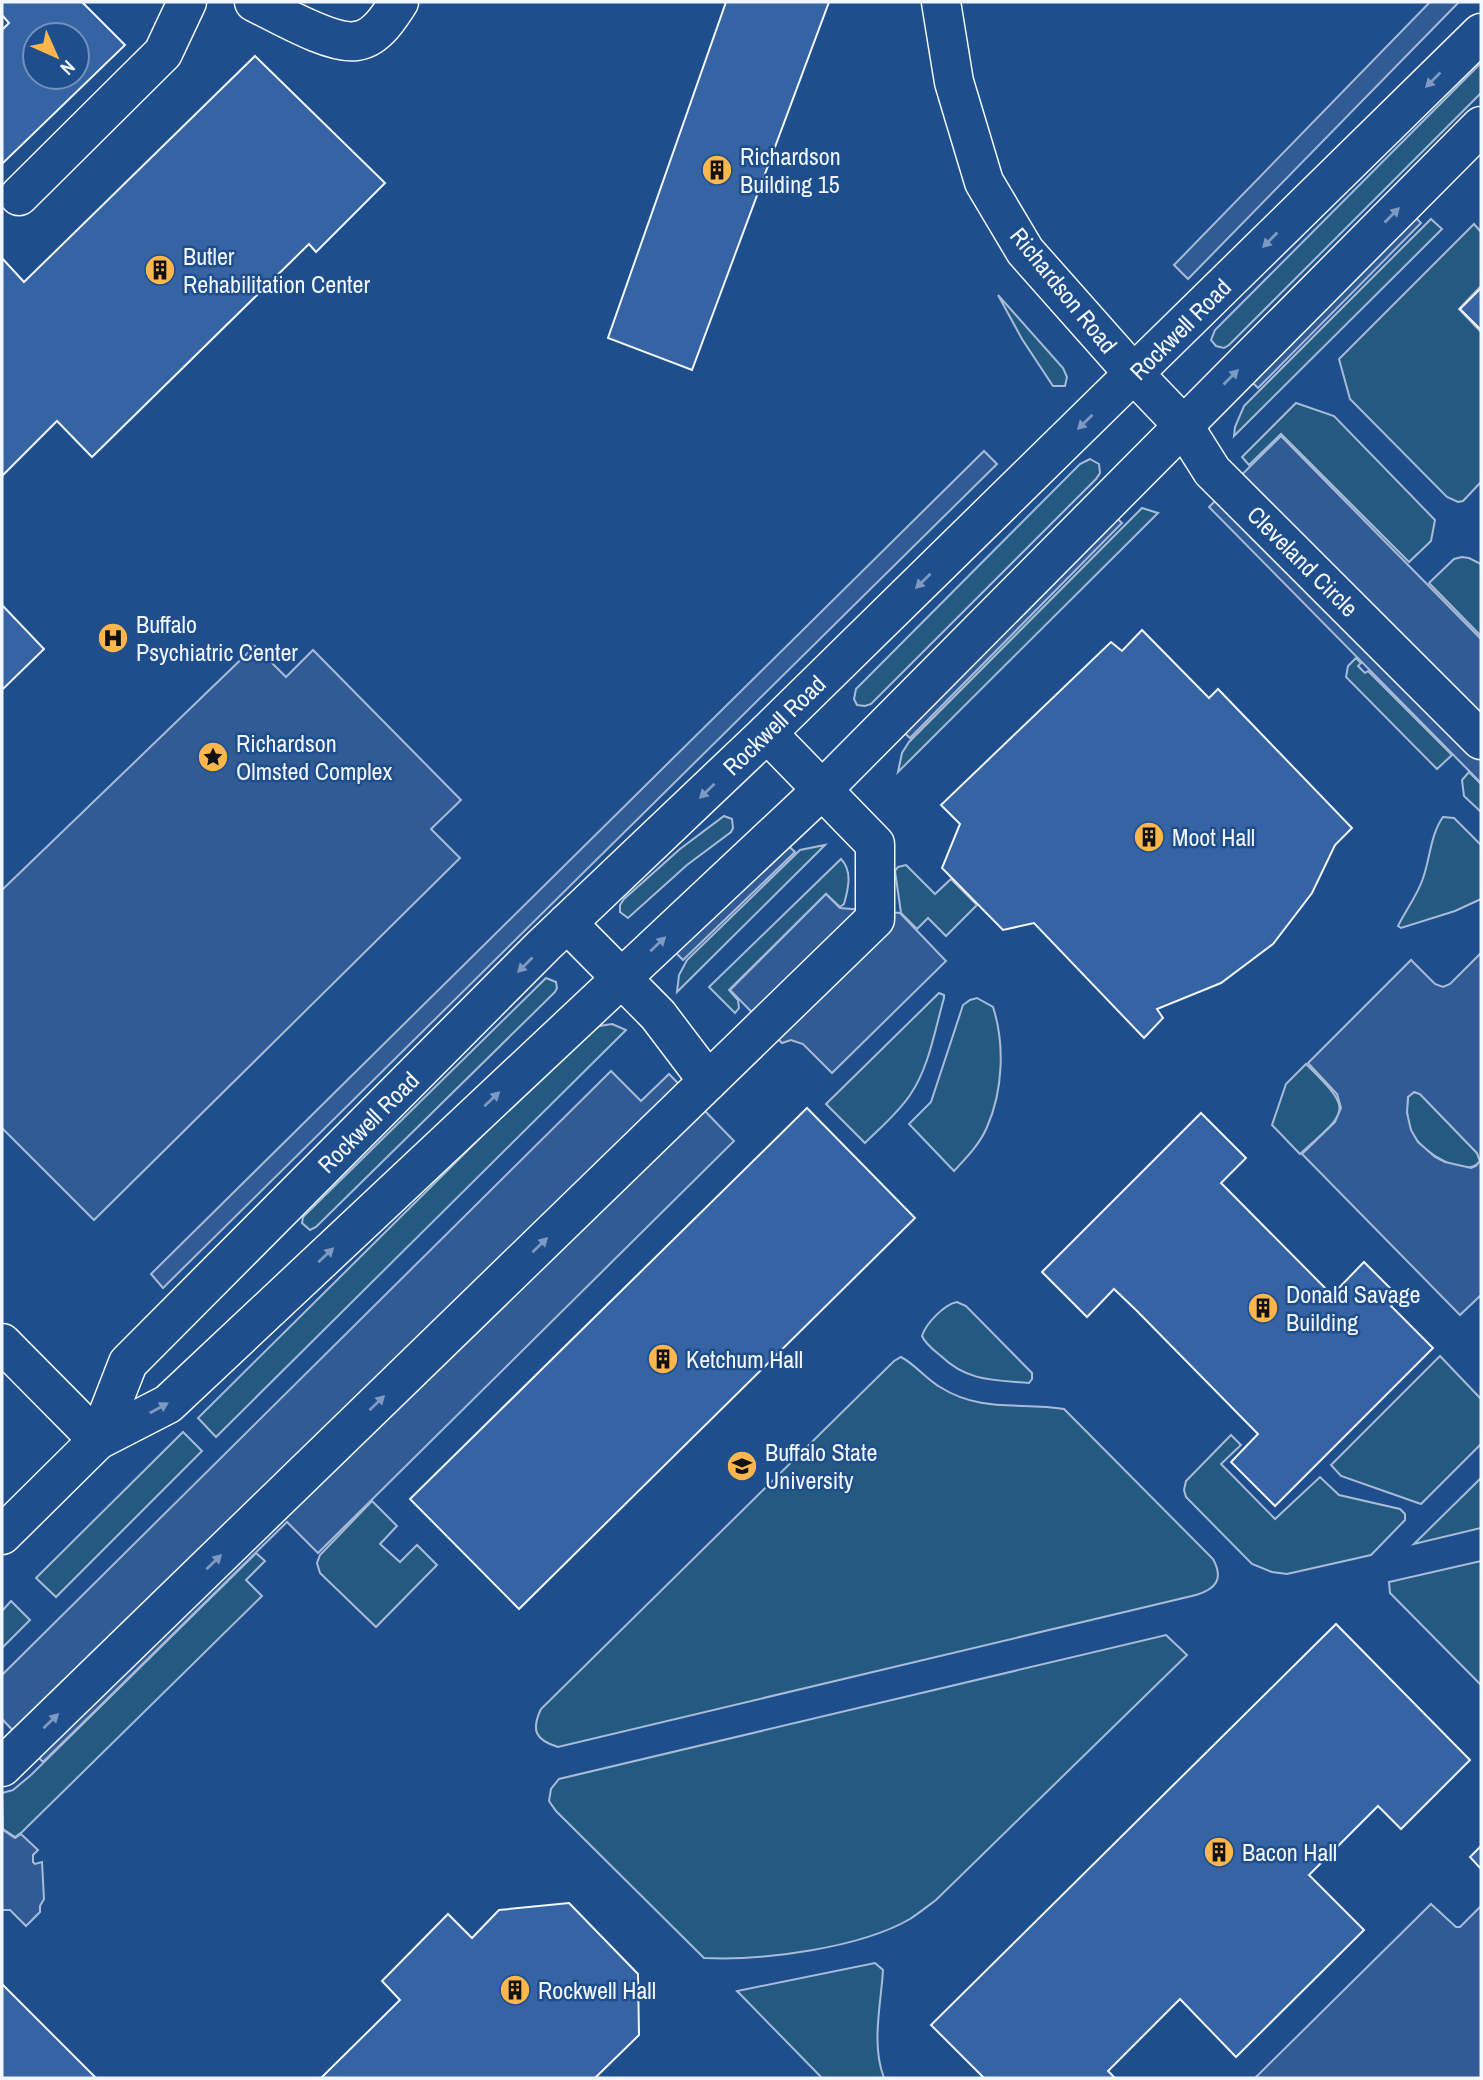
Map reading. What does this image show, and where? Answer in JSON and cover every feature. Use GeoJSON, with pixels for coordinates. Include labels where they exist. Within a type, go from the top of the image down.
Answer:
{"type":"FeatureCollection","features":[{"type":"Feature","properties":{"kind":"street"},"geometry":{"type":"LineString","coordinates":[[19,196],[163,53],[187,2]]}},
{"type":"Feature","properties":{"kind":"street"},"geometry":{"type":"LineString","coordinates":[[254,2],[331,38],[357,42],[383,27],[399,2]]}},
{"type":"Feature","properties":{"kind":"street","name":"Richardson Road"},"geometry":{"type":"LineString","coordinates":[[941,2],[954,82],[984,182],[1025,251],[1134,374]]}},
{"type":"Feature","properties":{"kind":"street","name":"Rockwell Road"},"geometry":{"type":"LineString","coordinates":[[98,1440],[128,1363],[567,923],[767,733],[1481,33]]}},
{"type":"Feature","properties":{"kind":"street","name":"Rockwell Road"},"geometry":{"type":"LineString","coordinates":[[2,1535],[98,1440],[168,1404],[823,789],[1481,126]]}},
{"type":"Feature","properties":{"kind":"street","name":"Cleveland Circle"},"geometry":{"type":"LineString","coordinates":[[1134,374],[1183,425],[1212,471],[1481,740]]}},
{"type":"Feature","properties":{"kind":"street"},"geometry":{"type":"LineString","coordinates":[[2,1767],[875,919],[875,844],[767,733]]}},
{"type":"Feature","properties":{"kind":"street"},"geometry":{"type":"LineString","coordinates":[[567,923],[658,1015],[708,1082]]}},
{"type":"Feature","properties":{"kind":"street"},"geometry":{"type":"LineString","coordinates":[[2,1343],[98,1440]]}},
{"type":"Feature","properties":{"kind":"shaded area"},"geometry":{"type":"Polygon","coordinates":[[[1430,2],[1459,2],[1188,279],[1174,265],[1430,2]]]}},
{"type":"Feature","properties":{"kind":"shaded area"},"geometry":{"type":"Polygon","coordinates":[[[1481,63],[1481,93],[1229,345],[1224,348],[1216,346],[1211,340],[1215,330],[1481,63]]]}},
{"type":"Feature","properties":{"kind":"shaded area"},"geometry":{"type":"Polygon","coordinates":[[[1409,211],[1421,223],[1258,388],[1246,376],[1409,211]]]}},
{"type":"Feature","properties":{"kind":"shaded area"},"geometry":{"type":"Polygon","coordinates":[[[1431,219],[1442,229],[1234,436],[1244,406],[1431,219]]]}},
{"type":"Feature","properties":{"kind":"shaded area"},"geometry":{"type":"Polygon","coordinates":[[[1474,224],[1481,232],[1481,286],[1459,309],[1481,332],[1481,482],[1463,501],[1458,502],[1447,497],[1350,399],[1339,359],[1474,224]]]}},
{"type":"Feature","properties":{"kind":"shaded area"},"geometry":{"type":"Polygon","coordinates":[[[998,295],[1063,368],[1067,377],[1065,386],[1053,386],[1022,339],[998,295]]]}},
{"type":"Feature","properties":{"kind":"shaded area"},"geometry":{"type":"Polygon","coordinates":[[[1296,403],[1334,416],[1435,520],[1431,541],[1409,562],[1281,434],[1249,465],[1242,457],[1296,403]]]}},
{"type":"Feature","properties":{"kind":"shaded area"},"geometry":{"type":"Polygon","coordinates":[[[1281,436],[1481,639],[1481,783],[1209,507],[1281,436]]]}},
{"type":"Feature","properties":{"kind":"shaded area"},"geometry":{"type":"Polygon","coordinates":[[[984,451],[997,464],[163,1288],[151,1274],[984,451]]]}},
{"type":"Feature","properties":{"kind":"shaded area"},"geometry":{"type":"Polygon","coordinates":[[[1090,459],[1099,464],[1100,473],[1096,479],[871,704],[857,705],[854,699],[856,689],[1080,464],[1090,459]]]}},
{"type":"Feature","properties":{"kind":"shaded area"},"geometry":{"type":"Polygon","coordinates":[[[1142,508],[1158,513],[898,772],[902,753],[909,742],[1142,508]]]}},
{"type":"Feature","properties":{"kind":"shaded area"},"geometry":{"type":"Polygon","coordinates":[[[1110,512],[1122,523],[910,738],[897,726],[1110,512]]]}},
{"type":"Feature","properties":{"kind":"shaded area"},"geometry":{"type":"Polygon","coordinates":[[[1462,557],[1481,564],[1481,636],[1429,583],[1454,559],[1462,557]]]}},
{"type":"Feature","properties":{"kind":"shaded area"},"geometry":{"type":"Polygon","coordinates":[[[255,646],[286,677],[313,650],[461,800],[431,829],[460,858],[94,1220],[2,1128],[2,890],[255,646]]]}},
{"type":"Feature","properties":{"kind":"shaded area"},"geometry":{"type":"Polygon","coordinates":[[[1356,658],[1361,663],[1358,666],[1365,673],[1368,671],[1452,755],[1437,769],[1346,677],[1348,666],[1356,658]]]}},
{"type":"Feature","properties":{"kind":"shaded area"},"geometry":{"type":"Polygon","coordinates":[[[1469,772],[1481,784],[1481,812],[1464,796],[1462,780],[1469,772]]]}},
{"type":"Feature","properties":{"kind":"shaded area"},"geometry":{"type":"Polygon","coordinates":[[[724,816],[732,819],[731,832],[687,865],[628,918],[620,912],[624,899],[680,849],[724,816]]]}},
{"type":"Feature","properties":{"kind":"shaded area"},"geometry":{"type":"Polygon","coordinates":[[[1443,817],[1454,818],[1481,845],[1481,899],[1455,911],[1401,928],[1398,926],[1422,881],[1435,832],[1443,817]]]}},
{"type":"Feature","properties":{"kind":"shaded area"},"geometry":{"type":"Polygon","coordinates":[[[781,839],[795,852],[683,960],[670,947],[781,839]]]}},
{"type":"Feature","properties":{"kind":"shaded area"},"geometry":{"type":"Polygon","coordinates":[[[825,845],[677,992],[679,975],[687,960],[800,850],[825,845]]]}},
{"type":"Feature","properties":{"kind":"shaded area"},"geometry":{"type":"Polygon","coordinates":[[[841,859],[848,875],[844,904],[840,907],[826,894],[729,990],[738,1000],[739,1008],[735,1013],[709,987],[841,859]]]}},
{"type":"Feature","properties":{"kind":"shaded area"},"geometry":{"type":"Polygon","coordinates":[[[906,865],[935,894],[951,879],[977,905],[946,936],[928,918],[917,929],[901,913],[895,871],[906,865]]]}},
{"type":"Feature","properties":{"kind":"shaded area"},"geometry":{"type":"Polygon","coordinates":[[[826,894],[840,908],[900,913],[946,961],[832,1073],[803,1044],[791,1040],[782,1043],[730,990],[826,894]]]}},
{"type":"Feature","properties":{"kind":"shaded area"},"geometry":{"type":"Polygon","coordinates":[[[1481,953],[1481,1295],[1460,1315],[1302,1154],[1335,1122],[1341,1108],[1337,1094],[1308,1063],[1411,960],[1435,984],[1443,987],[1450,984],[1481,953]],[[1414,1092],[1408,1097],[1407,1113],[1411,1130],[1418,1142],[1445,1162],[1471,1168],[1476,1166],[1480,1161],[1477,1153],[1420,1094],[1414,1092]]]}},
{"type":"Feature","properties":{"kind":"shaded area"},"geometry":{"type":"Polygon","coordinates":[[[546,978],[556,982],[555,992],[316,1227],[310,1230],[302,1223],[303,1217],[546,978]]]}},
{"type":"Feature","properties":{"kind":"shaded area"},"geometry":{"type":"Polygon","coordinates":[[[939,993],[944,995],[944,998],[931,1048],[917,1084],[900,1108],[865,1143],[826,1104],[939,993]]]}},
{"type":"Feature","properties":{"kind":"shaded area"},"geometry":{"type":"Polygon","coordinates":[[[977,998],[993,1007],[997,1021],[1001,1052],[999,1083],[984,1133],[954,1171],[909,1124],[931,1102],[963,1005],[977,998]]]}},
{"type":"Feature","properties":{"kind":"shaded area"},"geometry":{"type":"Polygon","coordinates":[[[612,1024],[626,1030],[216,1437],[198,1418],[586,1033],[599,1026],[612,1024]]]}},
{"type":"Feature","properties":{"kind":"shaded area"},"geometry":{"type":"Polygon","coordinates":[[[1306,1064],[1332,1092],[1339,1110],[1336,1119],[1300,1154],[1272,1125],[1286,1084],[1306,1064]]]}},
{"type":"Feature","properties":{"kind":"shaded area"},"geometry":{"type":"Polygon","coordinates":[[[611,1071],[641,1101],[669,1074],[734,1141],[318,1553],[287,1522],[43,1762],[2,1719],[2,1675],[611,1071]]]}},
{"type":"Feature","properties":{"kind":"shaded area"},"geometry":{"type":"Polygon","coordinates":[[[1414,1092],[1420,1094],[1477,1153],[1480,1161],[1473,1166],[1455,1166],[1435,1156],[1418,1142],[1411,1131],[1407,1106],[1408,1097],[1414,1092]]]}},
{"type":"Feature","properties":{"kind":"shaded area"},"geometry":{"type":"Polygon","coordinates":[[[957,1302],[966,1306],[1032,1373],[1029,1383],[993,1380],[961,1371],[928,1345],[922,1336],[927,1325],[942,1310],[957,1302]]]}},
{"type":"Feature","properties":{"kind":"shaded area"},"geometry":{"type":"Polygon","coordinates":[[[1440,1356],[1481,1399],[1481,1444],[1421,1504],[1341,1476],[1331,1465],[1440,1356]]]}},
{"type":"Feature","properties":{"kind":"shaded area"},"geometry":{"type":"Polygon","coordinates":[[[901,1357],[940,1387],[970,1400],[986,1404],[1064,1409],[1213,1559],[1218,1572],[1216,1582],[1209,1590],[1196,1595],[558,1747],[544,1741],[536,1728],[541,1709],[901,1357]]]}},
{"type":"Feature","properties":{"kind":"shaded area"},"geometry":{"type":"Polygon","coordinates":[[[183,1432],[202,1451],[56,1597],[36,1578],[183,1432]]]}},
{"type":"Feature","properties":{"kind":"shaded area"},"geometry":{"type":"Polygon","coordinates":[[[1231,1435],[1241,1445],[1221,1464],[1275,1519],[1320,1477],[1339,1495],[1400,1509],[1405,1514],[1405,1520],[1371,1555],[1287,1574],[1272,1572],[1252,1564],[1186,1497],[1184,1490],[1186,1481],[1231,1435]]]}},
{"type":"Feature","properties":{"kind":"shaded area"},"geometry":{"type":"Polygon","coordinates":[[[1481,1478],[1481,1528],[1414,1544],[1481,1478]]]}},
{"type":"Feature","properties":{"kind":"shaded area"},"geometry":{"type":"Polygon","coordinates":[[[372,1501],[397,1526],[380,1544],[400,1562],[417,1545],[437,1565],[376,1627],[320,1573],[317,1563],[320,1555],[372,1501]]]}},
{"type":"Feature","properties":{"kind":"shaded area"},"geometry":{"type":"Polygon","coordinates":[[[256,1553],[265,1561],[246,1580],[262,1596],[22,1832],[15,1837],[3,1829],[2,1793],[13,1790],[31,1775],[256,1553]]]}},
{"type":"Feature","properties":{"kind":"shaded area"},"geometry":{"type":"Polygon","coordinates":[[[1481,1561],[1481,1685],[1390,1593],[1389,1582],[1481,1561]]]}},
{"type":"Feature","properties":{"kind":"shaded area"},"geometry":{"type":"Polygon","coordinates":[[[11,1601],[30,1620],[2,1648],[2,1611],[11,1601]]]}},
{"type":"Feature","properties":{"kind":"shaded area"},"geometry":{"type":"Polygon","coordinates":[[[1166,1635],[1187,1655],[936,1900],[910,1919],[865,1938],[781,1955],[704,1958],[549,1801],[551,1789],[559,1779],[1166,1635]]]}},
{"type":"Feature","properties":{"kind":"shaded area"},"geometry":{"type":"Polygon","coordinates":[[[2,1826],[3,1830],[15,1838],[21,1834],[38,1850],[33,1855],[33,1862],[42,1862],[44,1899],[40,1912],[26,1926],[10,1910],[2,1910],[2,1826]]]}},
{"type":"Feature","properties":{"kind":"shaded area"},"geometry":{"type":"Polygon","coordinates":[[[1431,1904],[1456,1927],[1460,1927],[1481,1906],[1481,2078],[1255,2078],[1431,1904]]]}},
{"type":"Feature","properties":{"kind":"shaded area"},"geometry":{"type":"Polygon","coordinates":[[[875,1963],[883,1970],[877,2038],[884,2078],[822,2078],[737,1991],[875,1963]]]}},
{"type":"Feature","properties":{"kind":"building"},"geometry":{"type":"Polygon","coordinates":[[[2,2],[85,2],[83,3],[125,45],[91,78],[91,21],[21,21],[21,91],[77,91],[2,164],[2,30],[9,23],[2,15],[2,2]]]}},
{"type":"Feature","properties":{"kind":"building","name":"Richardson Building 15"},"geometry":{"type":"Polygon","coordinates":[[[726,2],[829,2],[692,370],[608,338],[726,2]]]}},
{"type":"Feature","properties":{"kind":"building","name":"Butler Rehabilitation Center"},"geometry":{"type":"Polygon","coordinates":[[[255,56],[385,183],[316,252],[309,244],[92,457],[57,421],[2,476],[2,258],[24,282],[255,56]]]}},
{"type":"Feature","properties":{"kind":"building"},"geometry":{"type":"Polygon","coordinates":[[[1481,288],[1481,330],[1460,309],[1481,288]]]}},
{"type":"Feature","properties":{"kind":"building"},"geometry":{"type":"Polygon","coordinates":[[[2,605],[44,649],[2,690],[2,605]]]}},
{"type":"Feature","properties":{"kind":"building","name":"Moot Hall"},"geometry":{"type":"Polygon","coordinates":[[[1142,630],[1209,698],[1218,689],[1352,828],[1335,845],[1312,893],[1273,944],[1221,983],[1157,1009],[1163,1018],[1144,1038],[1034,923],[1003,930],[942,868],[960,824],[941,805],[1111,642],[1122,651],[1142,630]]]}},
{"type":"Feature","properties":{"kind":"building","name":"Ketchum Hall"},"geometry":{"type":"Polygon","coordinates":[[[807,1108],[915,1218],[519,1609],[410,1499],[807,1108]]]}},
{"type":"Feature","properties":{"kind":"building","name":"Donald Savage Building"},"geometry":{"type":"Polygon","coordinates":[[[1201,1113],[1246,1158],[1221,1183],[1332,1295],[1364,1262],[1399,1297],[1391,1306],[1433,1348],[1275,1506],[1231,1462],[1258,1434],[1136,1310],[1114,1289],[1087,1317],[1042,1272],[1201,1113]]]}},
{"type":"Feature","properties":{"kind":"building","name":"Bacon Hall"},"geometry":{"type":"Polygon","coordinates":[[[1336,1624],[1470,1760],[1401,1829],[1378,1806],[1309,1875],[1364,1930],[1236,2057],[1180,1999],[1108,2071],[1115,2078],[984,2078],[931,2025],[1336,1624]]]}},
{"type":"Feature","properties":{"kind":"building"},"geometry":{"type":"Polygon","coordinates":[[[1481,1846],[1481,1869],[1470,1857],[1481,1846]]]}},
{"type":"Feature","properties":{"kind":"building","name":"Rockwell Hall"},"geometry":{"type":"Polygon","coordinates":[[[569,1903],[638,1974],[639,2035],[595,2078],[321,2078],[400,2000],[382,1981],[448,1914],[472,1938],[499,1910],[569,1903]]]}},
{"type":"Feature","properties":{"kind":"building"},"geometry":{"type":"Polygon","coordinates":[[[2,1984],[96,2078],[2,2078],[2,1984]]]}},
{"type":"Feature","properties":{"kind":"place","name":"Richardson Building 15"},"geometry":{"type":"Point","coordinates":[717,170]}},
{"type":"Feature","properties":{"kind":"place","name":"Butler Rehabilitation Center"},"geometry":{"type":"Point","coordinates":[160,270]}},
{"type":"Feature","properties":{"kind":"place","name":"Buffalo Psychiatric Center"},"geometry":{"type":"Point","coordinates":[113,638]}},
{"type":"Feature","properties":{"kind":"place","name":"Richardson Olmsted Complex"},"geometry":{"type":"Point","coordinates":[213,757]}},
{"type":"Feature","properties":{"kind":"place","name":"Moot Hall"},"geometry":{"type":"Point","coordinates":[1149,837]}},
{"type":"Feature","properties":{"kind":"place","name":"Donald Savage Building"},"geometry":{"type":"Point","coordinates":[1263,1308]}},
{"type":"Feature","properties":{"kind":"place","name":"Ketchum Hall"},"geometry":{"type":"Point","coordinates":[663,1359]}},
{"type":"Feature","properties":{"kind":"place","name":"Buffalo State University"},"geometry":{"type":"Point","coordinates":[742,1466]}},
{"type":"Feature","properties":{"kind":"place","name":"Bacon Hall"},"geometry":{"type":"Point","coordinates":[1219,1852]}},
{"type":"Feature","properties":{"kind":"place","name":"Rockwell Hall"},"geometry":{"type":"Point","coordinates":[515,1990]}}]}
